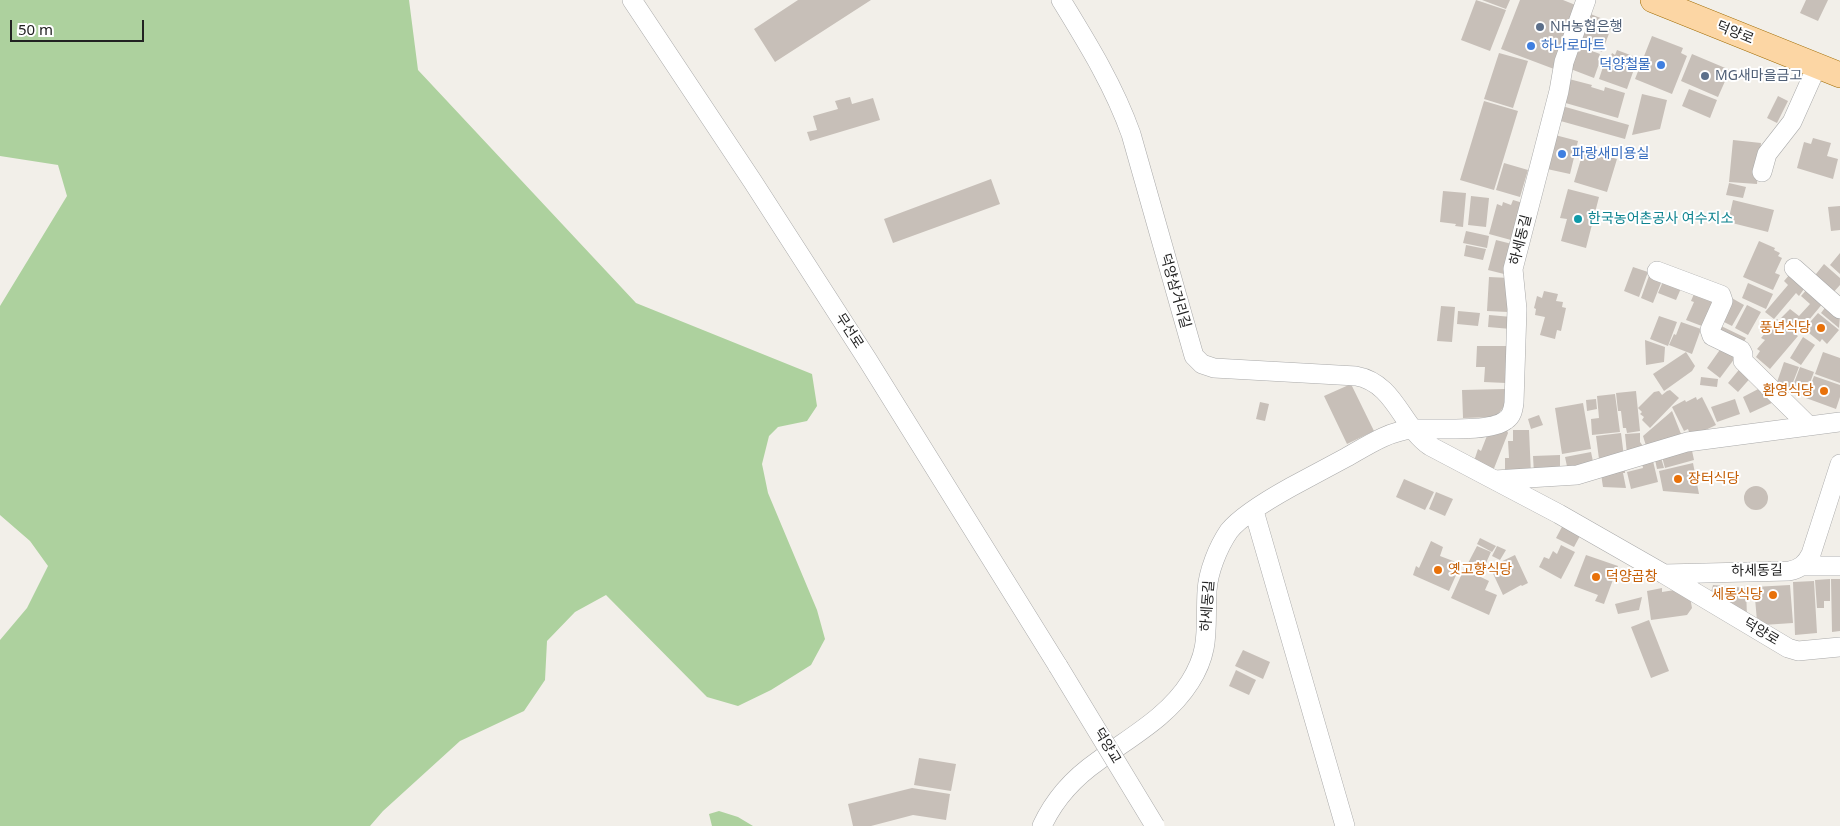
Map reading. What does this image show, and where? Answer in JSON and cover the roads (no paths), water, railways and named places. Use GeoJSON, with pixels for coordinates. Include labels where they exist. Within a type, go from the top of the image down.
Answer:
{"type":"FeatureCollection","features":[{"type":"Feature","properties":{"kind":"main road","name":"덕양로"},"geometry":{"type":"LineString","coordinates":[[1653,0],[1840,75]]}},
{"type":"Feature","properties":{"kind":"street","name":"무선로"},"geometry":{"type":"LineString","coordinates":[[632,0],[759,190],[867,358],[1058,666]]}},
{"type":"Feature","properties":{"kind":"street","name":"덕양삼거리길"},"geometry":{"type":"LineString","coordinates":[[1061,0],[1108,79],[1123,111],[1196,360],[1207,367],[1214,368],[1363,377],[1380,387],[1392,398],[1412,430]]}},
{"type":"Feature","properties":{"kind":"street","name":"하세동길"},"geometry":{"type":"LineString","coordinates":[[1042,826],[1054,805],[1073,782],[1096,762],[1154,721],[1178,699],[1189,683],[1198,668],[1206,640],[1208,588],[1216,558],[1229,531],[1281,493],[1374,442],[1394,434],[1412,430],[1489,427],[1503,422],[1512,414],[1517,309],[1513,270],[1559,91],[1564,62],[1586,0]]}},
{"type":"Feature","properties":{"kind":"street"},"geometry":{"type":"LineString","coordinates":[[1762,172],[1767,154],[1792,122],[1817,66]]}},
{"type":"Feature","properties":{"kind":"street"},"geometry":{"type":"LineString","coordinates":[[1794,268],[1840,308]]}},
{"type":"Feature","properties":{"kind":"street"},"geometry":{"type":"LineString","coordinates":[[1656,271],[1720,295],[1723,301],[1710,330],[1712,336],[1741,350],[1743,361],[1809,426]]}},
{"type":"Feature","properties":{"kind":"street"},"geometry":{"type":"LineString","coordinates":[[1494,480],[1577,475],[1687,442],[1840,422]]}},
{"type":"Feature","properties":{"kind":"street"},"geometry":{"type":"LineString","coordinates":[[1412,430],[1430,446],[1664,574]]}},
{"type":"Feature","properties":{"kind":"street","name":"하세동길"},"geometry":{"type":"LineString","coordinates":[[1802,566],[1811,554],[1839,470]]}},
{"type":"Feature","properties":{"kind":"street"},"geometry":{"type":"LineString","coordinates":[[1254,511],[1345,826]]}},
{"type":"Feature","properties":{"kind":"street","name":"하세동길"},"geometry":{"type":"LineString","coordinates":[[1664,574],[1789,571],[1802,566],[1840,566]]}},
{"type":"Feature","properties":{"kind":"street","name":"덕양로"},"geometry":{"type":"LineString","coordinates":[[1664,574],[1788,648],[1798,651],[1840,648]]}},
{"type":"Feature","properties":{"kind":"street","name":"덕양교"},"geometry":{"type":"LineString","coordinates":[[1058,666],[1155,826]]}},
{"type":"Feature","properties":{"kind":"place","name":"NH농협은행"},"geometry":{"type":"Point","coordinates":[1540,27]}},
{"type":"Feature","properties":{"kind":"place","name":"하나로마트"},"geometry":{"type":"Point","coordinates":[1531,46]}},
{"type":"Feature","properties":{"kind":"place","name":"덕양철물"},"geometry":{"type":"Point","coordinates":[1661,65]}},
{"type":"Feature","properties":{"kind":"place","name":"MG새마을금고"},"geometry":{"type":"Point","coordinates":[1705,76]}},
{"type":"Feature","properties":{"kind":"place","name":"파랑새미용실"},"geometry":{"type":"Point","coordinates":[1562,154]}},
{"type":"Feature","properties":{"kind":"place","name":"한국농어촌공사 여수지소"},"geometry":{"type":"Point","coordinates":[1578,219]}},
{"type":"Feature","properties":{"kind":"place","name":"풍년식당"},"geometry":{"type":"Point","coordinates":[1821,328]}},
{"type":"Feature","properties":{"kind":"place","name":"환영식당"},"geometry":{"type":"Point","coordinates":[1824,391]}},
{"type":"Feature","properties":{"kind":"place","name":"장터식당"},"geometry":{"type":"Point","coordinates":[1678,479]}},
{"type":"Feature","properties":{"kind":"place","name":"옛고향식당"},"geometry":{"type":"Point","coordinates":[1438,570]}},
{"type":"Feature","properties":{"kind":"place","name":"덕양곱창"},"geometry":{"type":"Point","coordinates":[1596,577]}},
{"type":"Feature","properties":{"kind":"place","name":"세동식당"},"geometry":{"type":"Point","coordinates":[1773,595]}}]}
